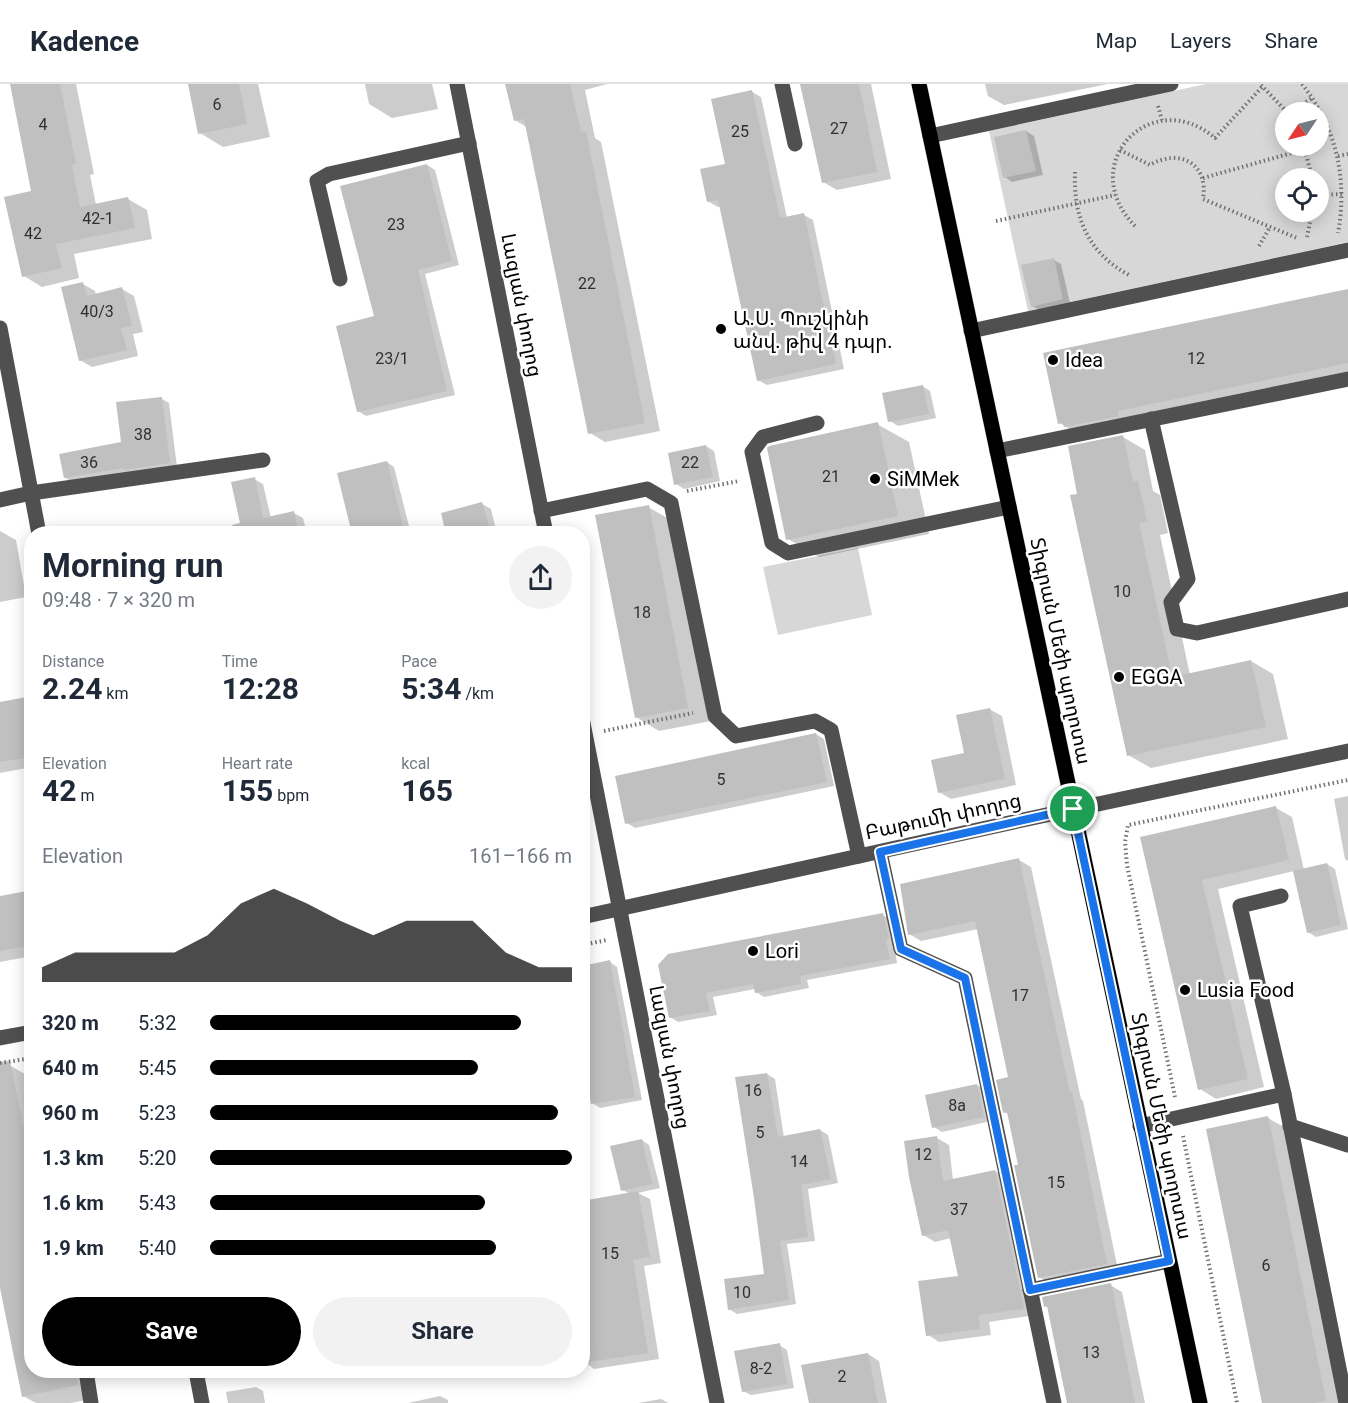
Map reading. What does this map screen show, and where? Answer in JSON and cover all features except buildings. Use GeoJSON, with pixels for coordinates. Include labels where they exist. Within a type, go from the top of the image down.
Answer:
{"type":"FeatureCollection","features":[{"type":"Feature","properties":{"kind":"main road","name":"Տիգրան Մեծի պողոտա"},"geometry":{"type":"LineString","coordinates":[[919,84],[1200,1403]]}},
{"type":"Feature","properties":{"kind":"street","name":"Լազյան փողոց"},"geometry":{"type":"LineString","coordinates":[[457,84],[544,526]]}},
{"type":"Feature","properties":{"kind":"street"},"geometry":{"type":"LineString","coordinates":[[782,84],[795,144]]}},
{"type":"Feature","properties":{"kind":"street"},"geometry":{"type":"LineString","coordinates":[[930,136],[1172,84]]}},
{"type":"Feature","properties":{"kind":"street"},"geometry":{"type":"LineString","coordinates":[[340,279],[317,180],[329,174],[469,143]]}},
{"type":"Feature","properties":{"kind":"street"},"geometry":{"type":"LineString","coordinates":[[971,331],[1348,250]]}},
{"type":"Feature","properties":{"kind":"street"},"geometry":{"type":"LineString","coordinates":[[0,328],[37,526]]}},
{"type":"Feature","properties":{"kind":"street"},"geometry":{"type":"LineString","coordinates":[[997,451],[1348,379]]}},
{"type":"Feature","properties":{"kind":"street"},"geometry":{"type":"LineString","coordinates":[[1151,419],[1188,579],[1171,602],[1177,629],[1197,633],[1348,599]]}},
{"type":"Feature","properties":{"kind":"street"},"geometry":{"type":"LineString","coordinates":[[818,423],[763,437],[752,452],[772,543],[788,553],[1009,507]]}},
{"type":"Feature","properties":{"kind":"street"},"geometry":{"type":"LineString","coordinates":[[0,500],[31,493],[263,460]]}},
{"type":"Feature","properties":{"kind":"street"},"geometry":{"type":"LineString","coordinates":[[541,511],[647,489],[671,502],[715,716],[736,736],[815,721],[831,730],[859,856]]}},
{"type":"Feature","properties":{"kind":"street","name":"Բաթումի փողոց"},"geometry":{"type":"LineString","coordinates":[[590,916],[1073,809],[1348,751]]}},
{"type":"Feature","properties":{"kind":"street","name":"Լազյան փողոց"},"geometry":{"type":"LineString","coordinates":[[590,760],[717,1403]]}},
{"type":"Feature","properties":{"kind":"street"},"geometry":{"type":"LineString","coordinates":[[880,852],[901,949],[965,978],[1053,1403]]}},
{"type":"Feature","properties":{"kind":"street"},"geometry":{"type":"LineString","coordinates":[[1281,896],[1240,906],[1284,1094],[1346,1403]]}},
{"type":"Feature","properties":{"kind":"street"},"geometry":{"type":"LineString","coordinates":[[0,1038],[24,1037]]}},
{"type":"Feature","properties":{"kind":"street"},"geometry":{"type":"LineString","coordinates":[[1140,1126],[1284,1094]]}},
{"type":"Feature","properties":{"kind":"street"},"geometry":{"type":"LineString","coordinates":[[1290,1126],[1348,1145]]}},
{"type":"Feature","properties":{"kind":"street"},"geometry":{"type":"LineString","coordinates":[[1030,1290],[1169,1261]]}},
{"type":"Feature","properties":{"kind":"street"},"geometry":{"type":"LineString","coordinates":[[88,1378],[91,1403]]}},
{"type":"Feature","properties":{"kind":"street"},"geometry":{"type":"LineString","coordinates":[[197,1378],[202,1403]]}},
{"type":"Feature","properties":{"kind":"path"},"geometry":{"type":"LineString","coordinates":[[1302,84],[1313,98],[1332,134],[1338,156],[1342,194],[1340,218],[1331,254]]}},
{"type":"Feature","properties":{"kind":"path"},"geometry":{"type":"LineString","coordinates":[[1135,226],[1123,214],[1112,184],[1113,167],[1120,150],[1127,139],[1138,129],[1166,119],[1180,120],[1205,129],[1215,138],[1262,85],[1279,102]]}},
{"type":"Feature","properties":{"kind":"path"},"geometry":{"type":"LineString","coordinates":[[1306,102],[1313,98]]}},
{"type":"Feature","properties":{"kind":"path"},"geometry":{"type":"LineString","coordinates":[[1120,150],[1150,165],[1160,159],[1173,156],[1184,159],[1195,166],[1203,178],[1203,199],[1306,242]]}},
{"type":"Feature","properties":{"kind":"path"},"geometry":{"type":"LineString","coordinates":[[1338,156],[1348,154]]}},
{"type":"Feature","properties":{"kind":"path"},"geometry":{"type":"LineString","coordinates":[[1203,178],[1275,156]]}},
{"type":"Feature","properties":{"kind":"path"},"geometry":{"type":"LineString","coordinates":[[1075,172],[1074,194],[1078,216],[1095,247],[1116,268],[1133,277]]}},
{"type":"Feature","properties":{"kind":"path"},"geometry":{"type":"LineString","coordinates":[[1329,195],[1342,194]]}},
{"type":"Feature","properties":{"kind":"path"},"geometry":{"type":"LineString","coordinates":[[996,221],[1115,195]]}},
{"type":"Feature","properties":{"kind":"path"},"geometry":{"type":"LineString","coordinates":[[680,493],[757,477]]}},
{"type":"Feature","properties":{"kind":"path"},"geometry":{"type":"LineString","coordinates":[[590,734],[714,709]]}},
{"type":"Feature","properties":{"kind":"path"},"geometry":{"type":"LineString","coordinates":[[1237,1403],[1127,865],[1125,842],[1128,825],[1348,780]]}},
{"type":"Feature","properties":{"kind":"path"},"geometry":{"type":"LineString","coordinates":[[0,1064],[24,1060]]}},
{"type":"Feature","properties":{"kind":"shaded area"},"geometry":{"type":"Polygon","coordinates":[[[1206,84],[1348,84],[1348,242],[1028,311],[989,131],[1206,84]]]}},
{"type":"Feature","properties":{"kind":"shaded area"},"geometry":{"type":"Polygon","coordinates":[[[858,548],[872,615],[778,635],[763,567],[858,548]]]}},
{"type":"Feature","properties":{"kind":"place","name":"Ա.Ս. Պուշկինի անվ. թիվ 4 դպր."},"geometry":{"type":"Point","coordinates":[721,329]}},
{"type":"Feature","properties":{"kind":"place","name":"Idea"},"geometry":{"type":"Point","coordinates":[1053,360]}},
{"type":"Feature","properties":{"kind":"place","name":"SiMMek"},"geometry":{"type":"Point","coordinates":[875,479]}},
{"type":"Feature","properties":{"kind":"place","name":"EGGA"},"geometry":{"type":"Point","coordinates":[1119,677]}},
{"type":"Feature","properties":{"kind":"place","name":"Lori"},"geometry":{"type":"Point","coordinates":[753,951]}},
{"type":"Feature","properties":{"kind":"place","name":"Lusia Food"},"geometry":{"type":"Point","coordinates":[1185,990]}},
{"type":"Feature","properties":{"kind":"route"},"geometry":{"type":"LineString","coordinates":[[1073,809],[1169,1261],[1030,1290],[965,978],[901,949],[880,852],[1073,809]]}}]}
